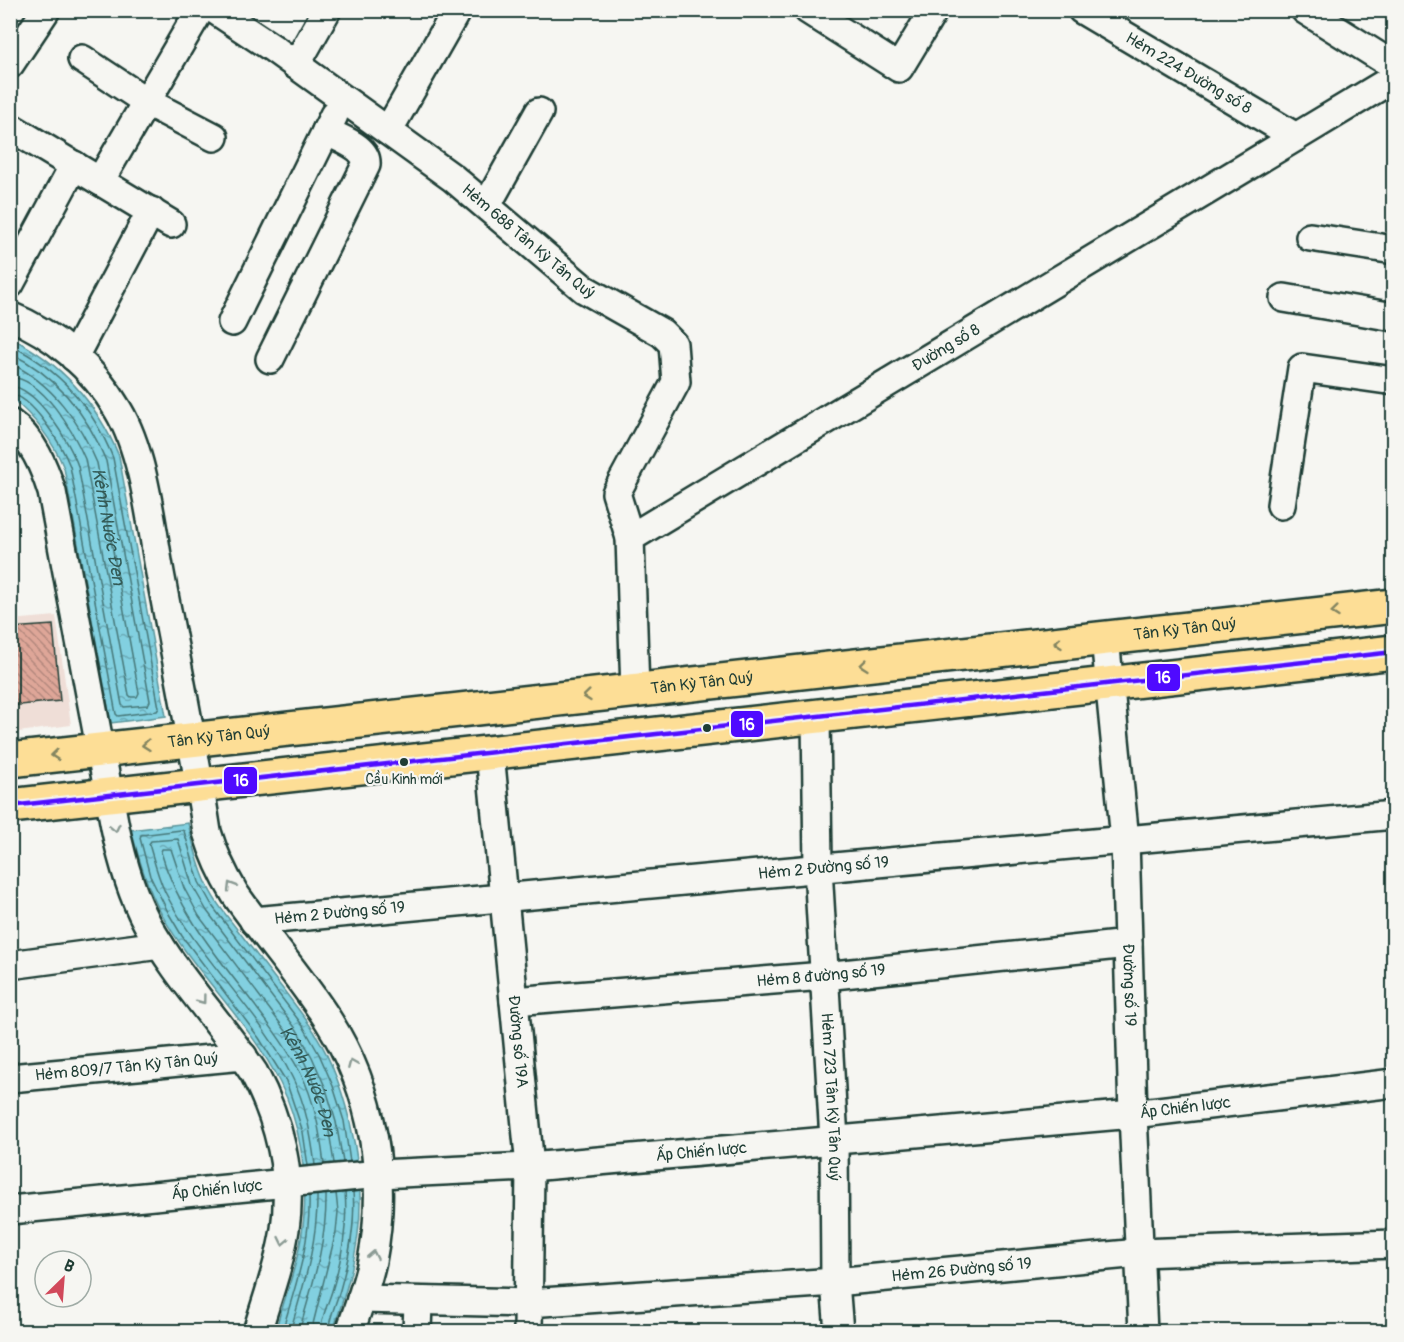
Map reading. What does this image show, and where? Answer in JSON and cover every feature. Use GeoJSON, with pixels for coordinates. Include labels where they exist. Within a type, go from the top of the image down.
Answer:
{"type":"FeatureCollection","features":[{"type":"Feature","properties":{"kind":"main road","name":"Tân Kỳ Tân Quý"},"geometry":{"type":"LineString","coordinates":[[10,760],[1394,606]]}},
{"type":"Feature","properties":{"kind":"main road"},"geometry":{"type":"LineString","coordinates":[[10,806],[1394,652]]}},
{"type":"Feature","properties":{"kind":"street"},"geometry":{"type":"LineString","coordinates":[[10,64],[46,10]]}},
{"type":"Feature","properties":{"kind":"street"},"geometry":{"type":"LineString","coordinates":[[100,182],[200,10]]}},
{"type":"Feature","properties":{"kind":"street","name":"Hẻm 688 Tân Kỳ Tân Quý"},"geometry":{"type":"LineString","coordinates":[[215,10],[343,98],[453,178],[584,289],[662,333],[673,344],[676,382],[615,493],[630,538]]}},
{"type":"Feature","properties":{"kind":"street"},"geometry":{"type":"LineString","coordinates":[[296,65],[327,10]]}},
{"type":"Feature","properties":{"kind":"street"},"geometry":{"type":"LineString","coordinates":[[388,131],[457,10]]}},
{"type":"Feature","properties":{"kind":"street"},"geometry":{"type":"LineString","coordinates":[[808,10],[899,68],[934,10]]}},
{"type":"Feature","properties":{"kind":"street","name":"Hẻm 224 Đường số 8"},"geometry":{"type":"LineString","coordinates":[[1082,10],[1296,137]]}},
{"type":"Feature","properties":{"kind":"street"},"geometry":{"type":"LineString","coordinates":[[1305,10],[1394,66]]}},
{"type":"Feature","properties":{"kind":"street"},"geometry":{"type":"LineString","coordinates":[[82,59],[147,102],[214,137]]}},
{"type":"Feature","properties":{"kind":"street","name":"Đường số 8"},"geometry":{"type":"LineString","coordinates":[[630,538],[1394,78]]}},
{"type":"Feature","properties":{"kind":"street"},"geometry":{"type":"LineString","coordinates":[[232,322],[343,98]]}},
{"type":"Feature","properties":{"kind":"street"},"geometry":{"type":"LineString","coordinates":[[487,205],[539,112]]}},
{"type":"Feature","properties":{"kind":"street"},"geometry":{"type":"LineString","coordinates":[[10,127],[161,218],[74,357]]}},
{"type":"Feature","properties":{"kind":"street"},"geometry":{"type":"LineString","coordinates":[[270,359],[366,165],[363,152],[326,131]]}},
{"type":"Feature","properties":{"kind":"street"},"geometry":{"type":"LineString","coordinates":[[10,284],[74,165]]}},
{"type":"Feature","properties":{"kind":"street"},"geometry":{"type":"LineString","coordinates":[[1310,237],[1394,250]]}},
{"type":"Feature","properties":{"kind":"street"},"geometry":{"type":"LineString","coordinates":[[1284,298],[1394,317]]}},
{"type":"Feature","properties":{"kind":"street"},"geometry":{"type":"LineString","coordinates":[[10,316],[39,330],[74,357],[104,390],[119,411],[129,433],[137,460],[212,850],[222,872],[254,921],[313,999],[349,1057],[363,1095],[376,1147],[370,1175],[375,1242],[350,1332]]}},
{"type":"Feature","properties":{"kind":"street"},"geometry":{"type":"LineString","coordinates":[[1281,505],[1302,368],[1394,381]]}},
{"type":"Feature","properties":{"kind":"street"},"geometry":{"type":"LineString","coordinates":[[10,423],[38,455],[52,492],[100,750],[121,855],[128,877],[137,901],[160,945],[243,1056],[264,1092],[294,1182],[285,1230],[257,1332]]}},
{"type":"Feature","properties":{"kind":"street"},"geometry":{"type":"LineString","coordinates":[[630,538],[635,691]]}},
{"type":"Feature","properties":{"kind":"street","name":"Đường số 19"},"geometry":{"type":"LineString","coordinates":[[1105,638],[1125,840],[1133,1114],[1143,1332]]}},
{"type":"Feature","properties":{"kind":"street","name":"Hẻm 723 Tân Kỳ Tân Quý"},"geometry":{"type":"LineString","coordinates":[[816,717],[818,868],[834,1140],[835,1282],[839,1332]]}},
{"type":"Feature","properties":{"kind":"street","name":"Đường số 19A"},"geometry":{"type":"LineString","coordinates":[[490,753],[530,1167],[528,1332]]}},
{"type":"Feature","properties":{"kind":"street","name":"Hẻm 2 Đường số 19"},"geometry":{"type":"LineString","coordinates":[[254,921],[1394,815]]}},
{"type":"Feature","properties":{"kind":"street","name":"Hẻm 8 đường số 19"},"geometry":{"type":"LineString","coordinates":[[514,1001],[824,976],[1128,944]]}},
{"type":"Feature","properties":{"kind":"street"},"geometry":{"type":"LineString","coordinates":[[10,965],[160,945]]}},
{"type":"Feature","properties":{"kind":"street","name":"Hẻm 809/7 Tân Kỳ Tân Quý"},"geometry":{"type":"LineString","coordinates":[[10,1078],[243,1056]]}},
{"type":"Feature","properties":{"kind":"street","name":"Ấp Chiến lược"},"geometry":{"type":"LineString","coordinates":[[10,1210],[370,1175],[530,1167],[1133,1114],[1394,1083]]}},
{"type":"Feature","properties":{"kind":"street","name":"Hẻm 26 Đường số 19"},"geometry":{"type":"LineString","coordinates":[[361,1299],[528,1304],[835,1282],[1139,1253],[1394,1244]]}},
{"type":"Feature","properties":{"kind":"street"},"geometry":{"type":"LineString","coordinates":[[417,1332],[418,1302]]}},
{"type":"Feature","properties":{"kind":"shaded area"},"geometry":{"type":"Polygon","coordinates":[[[56,616],[71,725],[11,733],[11,620],[56,616]]]}},
{"type":"Feature","properties":{"kind":"water","name":"Kênh Nước Đen"},"geometry":{"type":"Polygon","coordinates":[[[11,338],[46,360],[76,387],[100,419],[119,456],[166,716],[111,723],[64,468],[42,429],[11,398],[11,338]]]}},
{"type":"Feature","properties":{"kind":"water","name":"Kênh Nước Đen"},"geometry":{"type":"Polygon","coordinates":[[[188,823],[200,866],[212,894],[307,1021],[332,1068],[350,1123],[359,1181],[358,1234],[348,1284],[333,1331],[275,1331],[296,1260],[304,1216],[303,1165],[293,1114],[280,1083],[254,1039],[191,958],[162,915],[140,863],[131,830],[188,823]]]}},
{"type":"Feature","properties":{"kind":"building"},"geometry":{"type":"Polygon","coordinates":[[[53,625],[60,701],[10,706],[10,628],[53,625]]]}},
{"type":"Feature","properties":{"kind":"transit line","name":"16"},"geometry":{"type":"LineString","coordinates":[[10,806],[1394,652]]}},
{"type":"Feature","properties":{"kind":"place","name":"Cầu Kinh mới"},"geometry":{"type":"Point","coordinates":[404,762]}}]}
